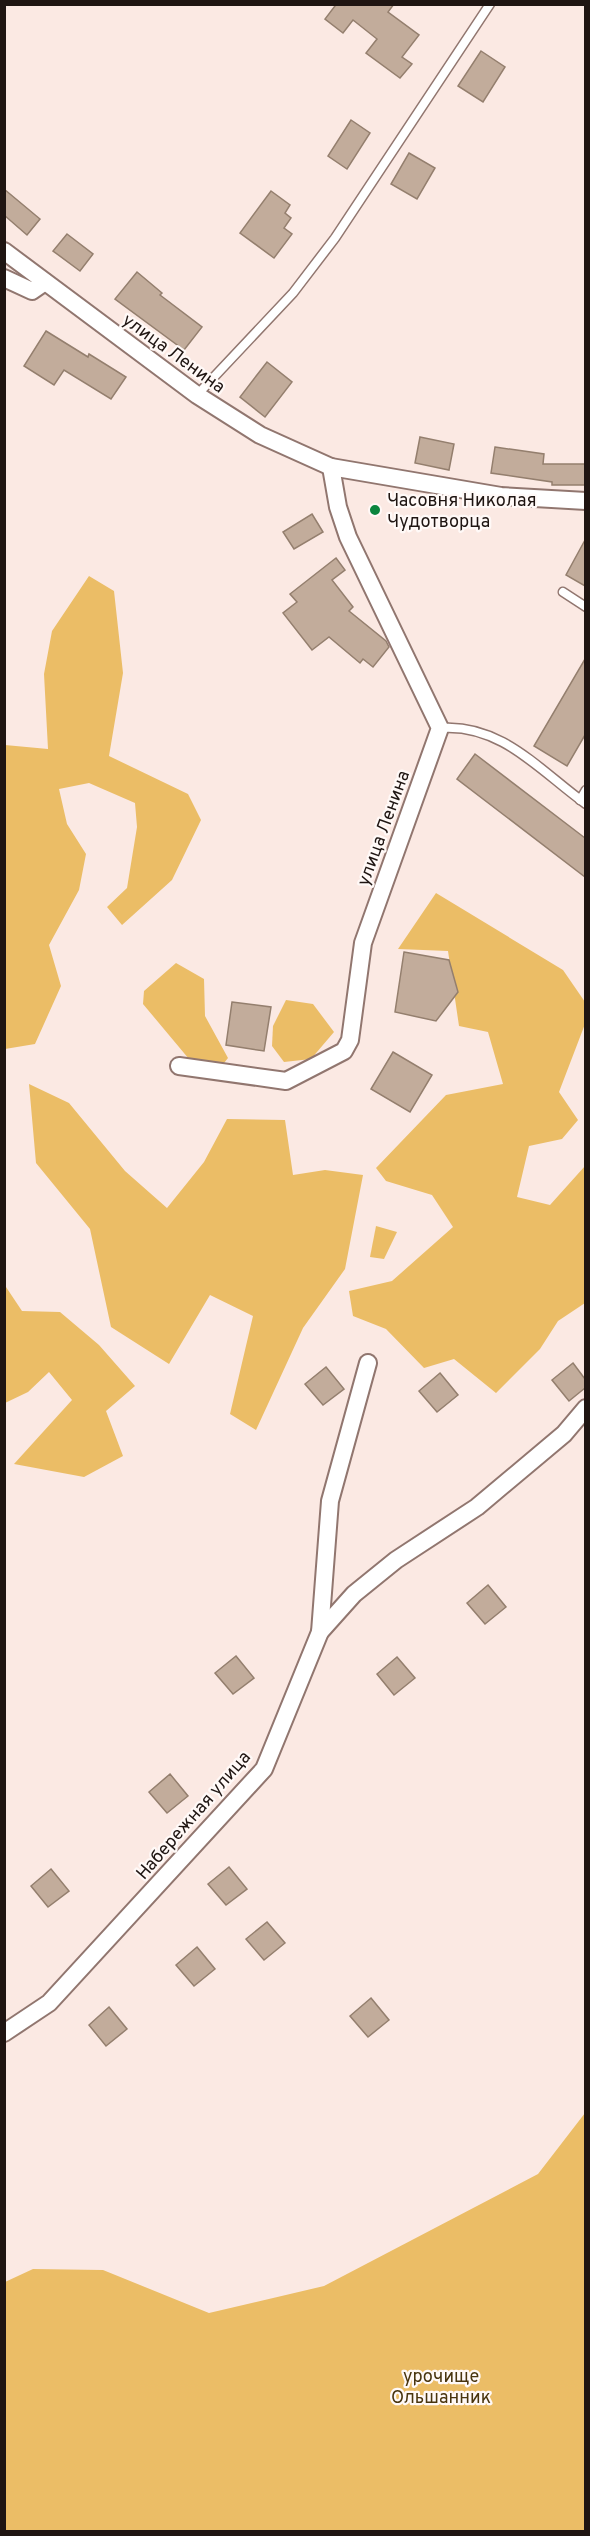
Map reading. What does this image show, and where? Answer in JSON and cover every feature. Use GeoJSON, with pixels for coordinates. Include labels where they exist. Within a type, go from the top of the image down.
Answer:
{"type":"FeatureCollection","features":[{"type":"Feature","properties":{"kind":"street","name":"улица Ленина"},"geometry":{"type":"LineString","coordinates":[[4,251],[196,395],[260,435],[331,467],[501,496],[585,501]]}},
{"type":"Feature","properties":{"kind":"street"},"geometry":{"type":"LineString","coordinates":[[4,278],[25,291],[32,291],[45,282]]}},
{"type":"Feature","properties":{"kind":"street"},"geometry":{"type":"LineString","coordinates":[[331,467],[338,507],[348,537],[440,728]]}},
{"type":"Feature","properties":{"kind":"street","name":"улица Ленина"},"geometry":{"type":"LineString","coordinates":[[179,1066],[286,1081],[344,1051],[350,1040],[363,944],[440,728]]}},
{"type":"Feature","properties":{"kind":"street"},"geometry":{"type":"LineString","coordinates":[[320,1632],[330,1501],[368,1363]]}},
{"type":"Feature","properties":{"kind":"street","name":"Набережная улица"},"geometry":{"type":"LineString","coordinates":[[4,2033],[49,2003],[264,1769],[320,1632],[354,1594],[396,1560],[477,1507],[564,1434],[585,1408]]}},
{"type":"Feature","properties":{"kind":"lane"},"geometry":{"type":"LineString","coordinates":[[196,395],[292,293],[335,238],[490,4]]}},
{"type":"Feature","properties":{"kind":"lane"},"geometry":{"type":"LineString","coordinates":[[562,592],[585,607]]}},
{"type":"Feature","properties":{"kind":"lane"},"geometry":{"type":"LineString","coordinates":[[440,728],[458,726],[481,730],[499,738],[583,802],[585,790]]}},
{"type":"Feature","properties":{"kind":"green space"},"geometry":{"type":"Polygon","coordinates":[[[89,576],[114,591],[123,673],[109,756],[188,794],[201,820],[172,880],[122,925],[107,907],[127,888],[137,827],[135,803],[89,783],[59,789],[67,824],[86,854],[79,890],[49,945],[61,986],[35,1044],[5,1049],[5,745],[48,749],[44,674],[52,631],[89,576]]]}},
{"type":"Feature","properties":{"kind":"green space"},"geometry":{"type":"Polygon","coordinates":[[[436,893],[563,970],[585,1002],[585,1024],[559,1092],[578,1120],[562,1139],[529,1146],[517,1197],[550,1205],[585,1166],[585,1303],[558,1321],[540,1349],[496,1393],[454,1359],[424,1368],[386,1329],[353,1316],[349,1291],[392,1281],[453,1227],[432,1195],[386,1181],[376,1168],[446,1095],[503,1084],[488,1032],[459,1026],[448,951],[398,949],[436,893]]]}},
{"type":"Feature","properties":{"kind":"green space"},"geometry":{"type":"Polygon","coordinates":[[[176,963],[204,979],[205,1016],[228,1058],[220,1068],[189,1059],[143,1004],[144,991],[176,963]]]}},
{"type":"Feature","properties":{"kind":"green space"},"geometry":{"type":"Polygon","coordinates":[[[286,1000],[313,1004],[334,1032],[311,1059],[284,1062],[272,1046],[273,1026],[286,1000]]]}},
{"type":"Feature","properties":{"kind":"green space"},"geometry":{"type":"Polygon","coordinates":[[[29,1084],[69,1103],[125,1171],[167,1208],[204,1162],[227,1119],[285,1120],[293,1175],[325,1170],[363,1175],[345,1269],[303,1328],[256,1430],[230,1414],[253,1316],[210,1295],[169,1364],[111,1327],[90,1229],[36,1163],[29,1084]]]}},
{"type":"Feature","properties":{"kind":"green space"},"geometry":{"type":"Polygon","coordinates":[[[376,1226],[397,1232],[384,1259],[370,1257],[376,1226]]]}},
{"type":"Feature","properties":{"kind":"green space"},"geometry":{"type":"Polygon","coordinates":[[[4,1284],[22,1311],[60,1312],[99,1345],[135,1386],[106,1411],[123,1456],[84,1477],[14,1464],[72,1400],[49,1372],[28,1392],[5,1403],[4,1284]]]}},
{"type":"Feature","properties":{"kind":"green space","name":"урочище Ольшанник"},"geometry":{"type":"Polygon","coordinates":[[[585,2113],[585,2531],[5,2531],[5,2282],[33,2269],[103,2270],[209,2313],[324,2286],[538,2174],[585,2113]]]}},
{"type":"Feature","properties":{"kind":"building"},"geometry":{"type":"Polygon","coordinates":[[[334,4],[394,4],[388,12],[419,35],[402,57],[412,64],[400,78],[366,53],[377,39],[353,20],[343,33],[325,19],[335,6],[334,4]]]}},
{"type":"Feature","properties":{"kind":"building"},"geometry":{"type":"Polygon","coordinates":[[[481,51],[505,67],[483,102],[458,86],[481,51]]]}},
{"type":"Feature","properties":{"kind":"building"},"geometry":{"type":"Polygon","coordinates":[[[351,120],[370,133],[347,169],[328,156],[351,120]]]}},
{"type":"Feature","properties":{"kind":"building"},"geometry":{"type":"Polygon","coordinates":[[[409,153],[435,168],[417,199],[391,184],[409,153]]]}},
{"type":"Feature","properties":{"kind":"building"},"geometry":{"type":"Polygon","coordinates":[[[4,189],[40,219],[27,235],[4,215],[4,189]]]}},
{"type":"Feature","properties":{"kind":"building"},"geometry":{"type":"Polygon","coordinates":[[[271,191],[290,205],[285,213],[291,218],[284,228],[292,234],[274,258],[240,233],[271,191]]]}},
{"type":"Feature","properties":{"kind":"building"},"geometry":{"type":"Polygon","coordinates":[[[67,234],[93,254],[80,271],[53,251],[67,234]]]}},
{"type":"Feature","properties":{"kind":"building"},"geometry":{"type":"Polygon","coordinates":[[[137,272],[162,293],[160,295],[202,327],[184,350],[115,299],[137,272]]]}},
{"type":"Feature","properties":{"kind":"building"},"geometry":{"type":"Polygon","coordinates":[[[46,331],[126,377],[111,399],[64,370],[54,385],[24,366],[46,331]]]}},
{"type":"Feature","properties":{"kind":"building"},"geometry":{"type":"Polygon","coordinates":[[[267,362],[292,382],[265,417],[240,397],[267,362]]]}},
{"type":"Feature","properties":{"kind":"building"},"geometry":{"type":"Polygon","coordinates":[[[420,437],[454,444],[449,470],[415,463],[420,437]]]}},
{"type":"Feature","properties":{"kind":"building"},"geometry":{"type":"Polygon","coordinates":[[[495,447],[544,454],[543,464],[585,464],[585,485],[552,485],[552,482],[491,473],[495,447]]]}},
{"type":"Feature","properties":{"kind":"building"},"geometry":{"type":"Polygon","coordinates":[[[312,514],[323,532],[294,549],[283,532],[312,514]]]}},
{"type":"Feature","properties":{"kind":"building"},"geometry":{"type":"Polygon","coordinates":[[[585,540],[585,586],[566,575],[585,540]]]}},
{"type":"Feature","properties":{"kind":"building"},"geometry":{"type":"Polygon","coordinates":[[[336,558],[345,570],[332,580],[353,607],[349,611],[386,641],[389,647],[373,667],[363,659],[360,663],[329,637],[312,650],[283,613],[297,602],[290,594],[336,558]]]}},
{"type":"Feature","properties":{"kind":"building"},"geometry":{"type":"Polygon","coordinates":[[[585,659],[585,735],[567,766],[534,746],[585,659]]]}},
{"type":"Feature","properties":{"kind":"building"},"geometry":{"type":"Polygon","coordinates":[[[475,754],[585,838],[585,877],[457,779],[475,754]]]}},
{"type":"Feature","properties":{"kind":"building"},"geometry":{"type":"Polygon","coordinates":[[[404,952],[449,960],[458,992],[436,1021],[395,1012],[404,952]]]}},
{"type":"Feature","properties":{"kind":"building"},"geometry":{"type":"Polygon","coordinates":[[[232,1002],[271,1007],[264,1051],[226,1045],[232,1002]]]}},
{"type":"Feature","properties":{"kind":"building"},"geometry":{"type":"Polygon","coordinates":[[[393,1052],[432,1075],[410,1112],[371,1089],[393,1052]]]}},
{"type":"Feature","properties":{"kind":"building"},"geometry":{"type":"Polygon","coordinates":[[[573,1363],[585,1379],[585,1388],[569,1401],[552,1380],[573,1363]]]}},
{"type":"Feature","properties":{"kind":"building"},"geometry":{"type":"Polygon","coordinates":[[[326,1367],[344,1389],[323,1405],[305,1384],[326,1367]]]}},
{"type":"Feature","properties":{"kind":"building"},"geometry":{"type":"Polygon","coordinates":[[[440,1373],[458,1395],[437,1412],[419,1391],[440,1373]]]}},
{"type":"Feature","properties":{"kind":"building"},"geometry":{"type":"Polygon","coordinates":[[[488,1585],[506,1607],[485,1624],[467,1603],[488,1585]]]}},
{"type":"Feature","properties":{"kind":"building"},"geometry":{"type":"Polygon","coordinates":[[[236,1656],[254,1678],[233,1694],[215,1673],[236,1656]]]}},
{"type":"Feature","properties":{"kind":"building"},"geometry":{"type":"Polygon","coordinates":[[[397,1657],[415,1678],[394,1695],[377,1674],[397,1657]]]}},
{"type":"Feature","properties":{"kind":"building"},"geometry":{"type":"Polygon","coordinates":[[[170,1774],[188,1796],[167,1813],[149,1792],[170,1774]]]}},
{"type":"Feature","properties":{"kind":"building"},"geometry":{"type":"Polygon","coordinates":[[[229,1867],[247,1889],[226,1905],[208,1884],[229,1867]]]}},
{"type":"Feature","properties":{"kind":"building"},"geometry":{"type":"Polygon","coordinates":[[[51,1869],[69,1891],[48,1907],[31,1886],[51,1869]]]}},
{"type":"Feature","properties":{"kind":"building"},"geometry":{"type":"Polygon","coordinates":[[[267,1922],[285,1943],[264,1960],[246,1939],[267,1922]]]}},
{"type":"Feature","properties":{"kind":"building"},"geometry":{"type":"Polygon","coordinates":[[[197,1947],[215,1969],[194,1986],[176,1965],[197,1947]]]}},
{"type":"Feature","properties":{"kind":"building"},"geometry":{"type":"Polygon","coordinates":[[[371,1998],[389,2020],[368,2037],[350,2016],[371,1998]]]}},
{"type":"Feature","properties":{"kind":"building"},"geometry":{"type":"Polygon","coordinates":[[[109,2007],[127,2029],[106,2046],[89,2025],[109,2007]]]}},
{"type":"Feature","properties":{"kind":"place","name":"Часовня Николая Чудотворца"},"geometry":{"type":"Point","coordinates":[375,510]}}]}
